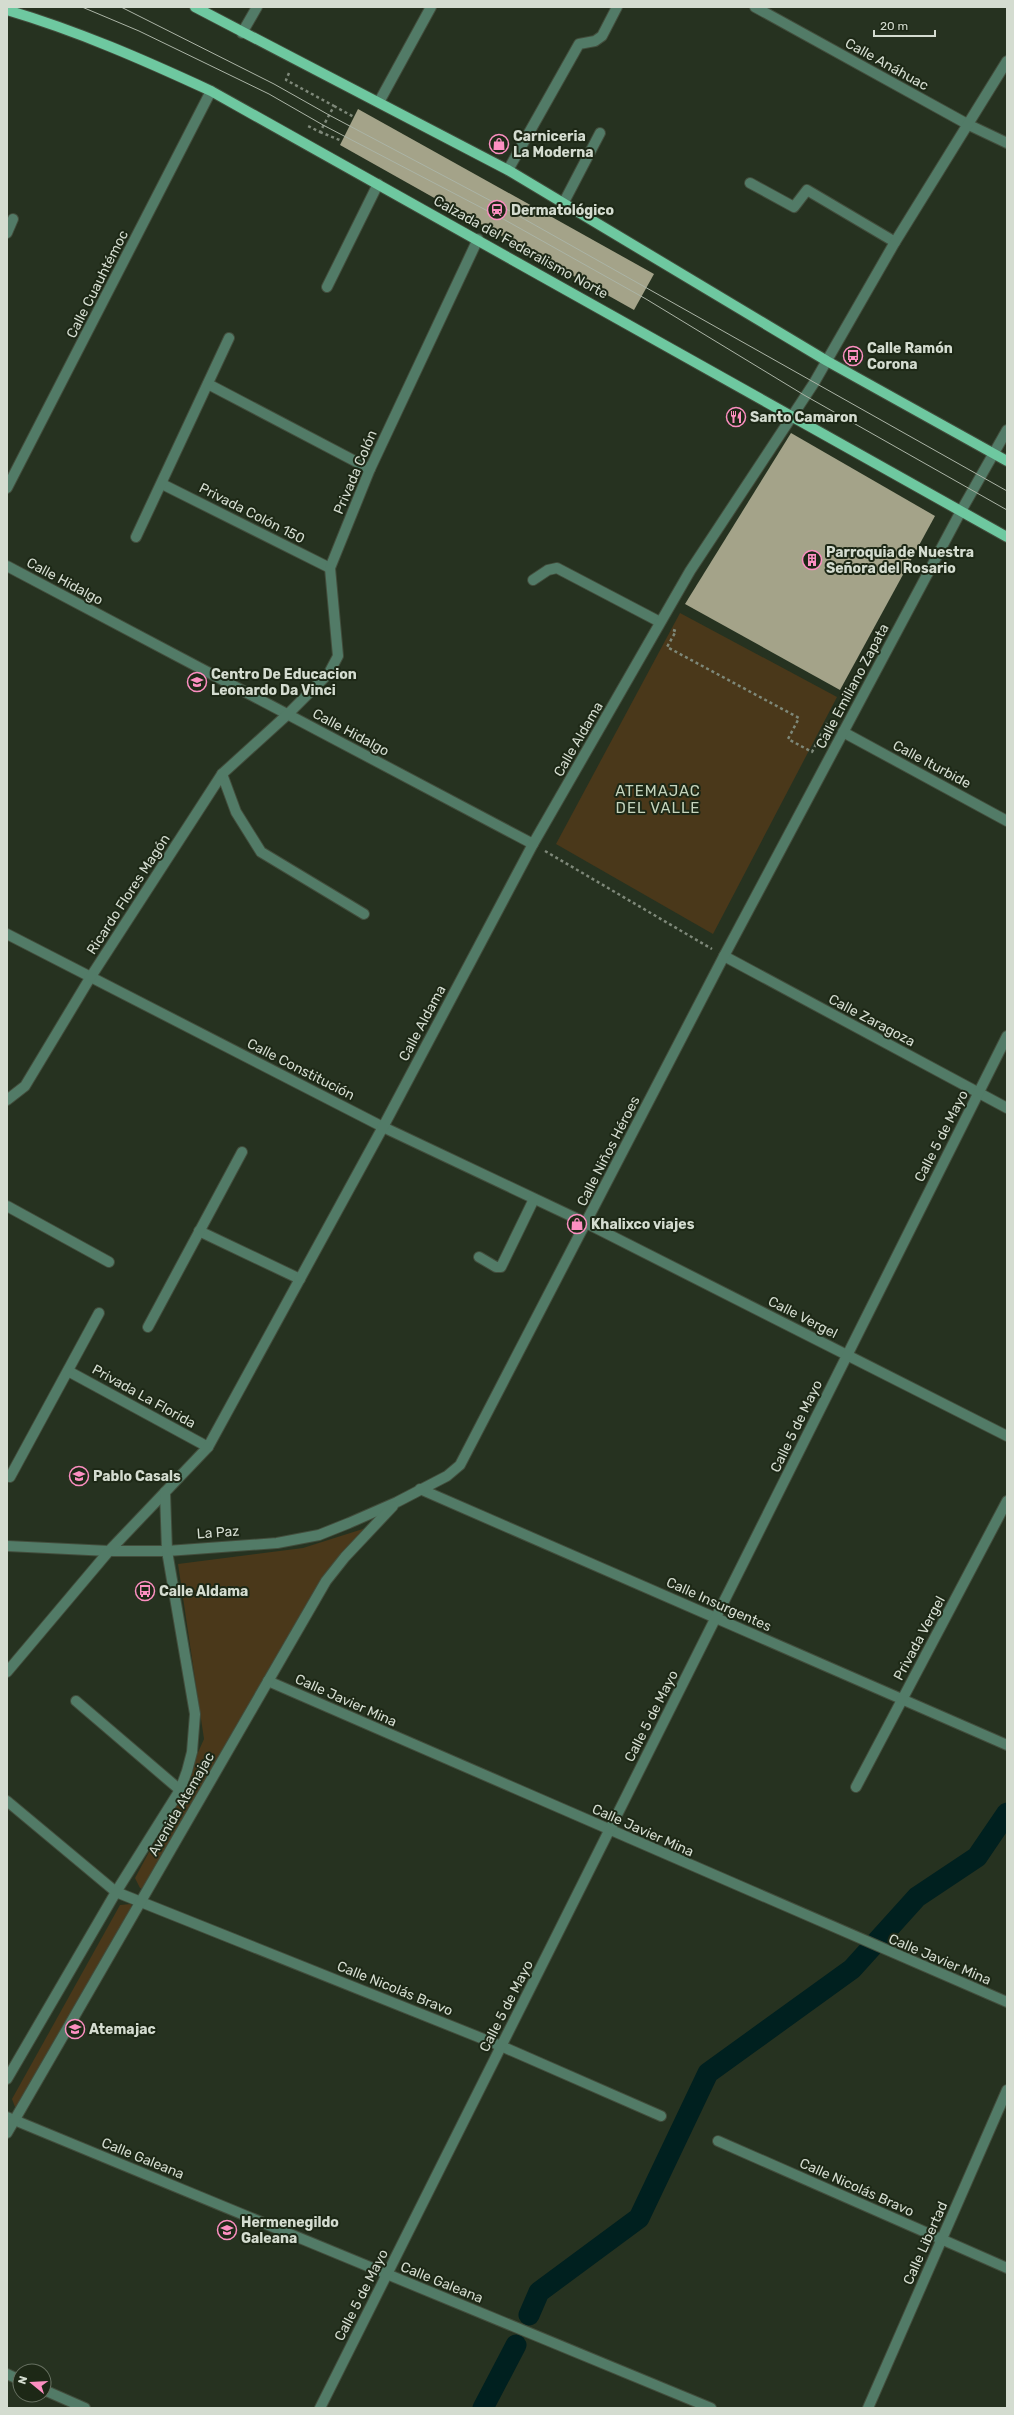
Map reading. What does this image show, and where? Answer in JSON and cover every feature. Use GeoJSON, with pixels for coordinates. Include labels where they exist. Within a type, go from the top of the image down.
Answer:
{"type":"FeatureCollection","features":[{"type":"Feature","properties":{"kind":"main road"},"geometry":{"type":"LineString","coordinates":[[195,7],[242,33],[379,102],[508,170],[564,202],[827,361],[1007,461]]}},
{"type":"Feature","properties":{"kind":"main road","name":"Calzada del Federalismo Norte"},"geometry":{"type":"LineString","coordinates":[[7,10],[56,25],[126,52],[211,92],[478,239],[1007,537]]}},
{"type":"Feature","properties":{"kind":"street"},"geometry":{"type":"LineString","coordinates":[[242,33],[257,7]]}},
{"type":"Feature","properties":{"kind":"street"},"geometry":{"type":"LineString","coordinates":[[379,102],[431,7]]}},
{"type":"Feature","properties":{"kind":"street"},"geometry":{"type":"LineString","coordinates":[[508,170],[579,44],[595,41],[602,36],[617,7]]}},
{"type":"Feature","properties":{"kind":"street","name":"Calle Anáhuac"},"geometry":{"type":"LineString","coordinates":[[755,7],[969,125],[1007,143]]}},
{"type":"Feature","properties":{"kind":"street"},"geometry":{"type":"LineString","coordinates":[[827,361],[896,242],[1007,61]]}},
{"type":"Feature","properties":{"kind":"street","name":"Calle Cuauhtémoc"},"geometry":{"type":"LineString","coordinates":[[7,488],[211,92]]}},
{"type":"Feature","properties":{"kind":"street"},"geometry":{"type":"LineString","coordinates":[[564,202],[600,133]]}},
{"type":"Feature","properties":{"kind":"street"},"geometry":{"type":"LineString","coordinates":[[327,287],[378,184]]}},
{"type":"Feature","properties":{"kind":"street"},"geometry":{"type":"LineString","coordinates":[[750,184],[794,207],[807,190],[896,242]]}},
{"type":"Feature","properties":{"kind":"street"},"geometry":{"type":"LineString","coordinates":[[7,233],[13,218]]}},
{"type":"Feature","properties":{"kind":"street","name":"Privada Colón"},"geometry":{"type":"LineString","coordinates":[[288,714],[329,673],[338,656],[330,568],[370,469],[478,239]]}},
{"type":"Feature","properties":{"kind":"street"},"geometry":{"type":"LineString","coordinates":[[136,537],[229,338]]}},
{"type":"Feature","properties":{"kind":"street","name":"Calle Aldama"},"geometry":{"type":"LineString","coordinates":[[7,1672],[109,1551],[208,1447],[383,1127],[533,844],[690,571],[827,361]]}},
{"type":"Feature","properties":{"kind":"street"},"geometry":{"type":"LineString","coordinates":[[208,384],[370,469]]}},
{"type":"Feature","properties":{"kind":"street","name":"Calle Emiliano Zapata"},"geometry":{"type":"LineString","coordinates":[[724,956],[961,511],[1007,430]]}},
{"type":"Feature","properties":{"kind":"street","name":"Privada Colón 150"},"geometry":{"type":"LineString","coordinates":[[162,484],[330,568]]}},
{"type":"Feature","properties":{"kind":"street","name":"Calle Hidalgo"},"geometry":{"type":"LineString","coordinates":[[7,566],[533,844]]}},
{"type":"Feature","properties":{"kind":"street"},"geometry":{"type":"LineString","coordinates":[[533,580],[548,570],[557,568],[660,622]]}},
{"type":"Feature","properties":{"kind":"street","name":"Ricardo Flores Magón"},"geometry":{"type":"LineString","coordinates":[[7,1100],[25,1086],[90,978],[222,774],[288,714]]}},
{"type":"Feature","properties":{"kind":"street","name":"Calle Iturbide"},"geometry":{"type":"LineString","coordinates":[[843,732],[1007,821]]}},
{"type":"Feature","properties":{"kind":"street"},"geometry":{"type":"LineString","coordinates":[[222,774],[236,812],[261,852],[364,914]]}},
{"type":"Feature","properties":{"kind":"street","name":"Calle Constitución"},"geometry":{"type":"LineString","coordinates":[[7,934],[90,978],[383,1127],[586,1224]]}},
{"type":"Feature","properties":{"kind":"street","name":"Calle Zaragoza"},"geometry":{"type":"LineString","coordinates":[[724,956],[1007,1108]]}},
{"type":"Feature","properties":{"kind":"street","name":"Calle Niños Héroes"},"geometry":{"type":"LineString","coordinates":[[420,1489],[447,1476],[460,1465],[724,956]]}},
{"type":"Feature","properties":{"kind":"street","name":"Calle 5 de Mayo"},"geometry":{"type":"LineString","coordinates":[[320,2408],[1007,1036]]}},
{"type":"Feature","properties":{"kind":"street"},"geometry":{"type":"LineString","coordinates":[[148,1327],[242,1152]]}},
{"type":"Feature","properties":{"kind":"street"},"geometry":{"type":"LineString","coordinates":[[479,1257],[496,1267],[500,1267],[534,1198]]}},
{"type":"Feature","properties":{"kind":"street"},"geometry":{"type":"LineString","coordinates":[[7,1206],[109,1262]]}},
{"type":"Feature","properties":{"kind":"street","name":"Calle Vergel"},"geometry":{"type":"LineString","coordinates":[[586,1224],[1007,1436]]}},
{"type":"Feature","properties":{"kind":"street"},"geometry":{"type":"LineString","coordinates":[[199,1231],[300,1279]]}},
{"type":"Feature","properties":{"kind":"street"},"geometry":{"type":"LineString","coordinates":[[10,1477],[99,1313]]}},
{"type":"Feature","properties":{"kind":"street","name":"Privada La Florida"},"geometry":{"type":"LineString","coordinates":[[68,1371],[208,1447]]}},
{"type":"Feature","properties":{"kind":"street","name":"La Paz"},"geometry":{"type":"LineString","coordinates":[[8,1547],[109,1551],[166,1551],[277,1542],[319,1534],[397,1502],[420,1489]]}},
{"type":"Feature","properties":{"kind":"street","name":"Calle Insurgentes"},"geometry":{"type":"LineString","coordinates":[[420,1489],[1007,1745]]}},
{"type":"Feature","properties":{"kind":"street","name":"Avenida Atemajac"},"geometry":{"type":"LineString","coordinates":[[7,2079],[116,1892],[180,1790],[192,1752],[195,1714],[166,1551],[165,1492]]}},
{"type":"Feature","properties":{"kind":"street","name":"Privada Vergel"},"geometry":{"type":"LineString","coordinates":[[856,1787],[1007,1501]]}},
{"type":"Feature","properties":{"kind":"street","name":"Avenida Atemajac"},"geometry":{"type":"LineString","coordinates":[[7,2133],[10,2118],[142,1901],[326,1581],[345,1557],[397,1502]]}},
{"type":"Feature","properties":{"kind":"street","name":"Calle Javier Mina"},"geometry":{"type":"LineString","coordinates":[[268,1681],[893,1954],[1007,2002]]}},
{"type":"Feature","properties":{"kind":"street"},"geometry":{"type":"LineString","coordinates":[[76,1701],[180,1790]]}},
{"type":"Feature","properties":{"kind":"street"},"geometry":{"type":"LineString","coordinates":[[7,1801],[116,1892]]}},
{"type":"Feature","properties":{"kind":"street","name":"Calle Nicolás Bravo"},"geometry":{"type":"LineString","coordinates":[[116,1892],[142,1901],[501,2046],[661,2116]]}},
{"type":"Feature","properties":{"kind":"street","name":"Calle Libertad"},"geometry":{"type":"LineString","coordinates":[[868,2408],[1007,2090]]}},
{"type":"Feature","properties":{"kind":"street","name":"Calle Galeana"},"geometry":{"type":"LineString","coordinates":[[10,2118],[711,2408]]}},
{"type":"Feature","properties":{"kind":"street","name":"Calle Nicolás Bravo"},"geometry":{"type":"LineString","coordinates":[[718,2141],[1007,2268]]}},
{"type":"Feature","properties":{"kind":"street"},"geometry":{"type":"LineString","coordinates":[[52,2394],[85,2408]]}},
{"type":"Feature","properties":{"kind":"path"},"geometry":{"type":"LineString","coordinates":[[295,60],[286,80],[354,116]]}},
{"type":"Feature","properties":{"kind":"path"},"geometry":{"type":"LineString","coordinates":[[320,132],[334,106]]}},
{"type":"Feature","properties":{"kind":"path"},"geometry":{"type":"LineString","coordinates":[[306,125],[342,141]]}},
{"type":"Feature","properties":{"kind":"path"},"geometry":{"type":"LineString","coordinates":[[660,622],[676,631],[667,646],[799,718],[788,739],[812,752],[818,740]]}},
{"type":"Feature","properties":{"kind":"path"},"geometry":{"type":"LineString","coordinates":[[533,844],[724,956]]}},
{"type":"Feature","properties":{"kind":"shaded area"},"geometry":{"type":"Polygon","coordinates":[[[680,613],[837,697],[713,934],[556,844],[680,613]]]}},
{"type":"Feature","properties":{"kind":"shaded area"},"geometry":{"type":"Polygon","coordinates":[[[366,1528],[325,1576],[146,1890],[140,1888],[135,1878],[175,1804],[204,1739],[178,1564],[303,1548],[366,1528]]]}},
{"type":"Feature","properties":{"kind":"shaded area"},"geometry":{"type":"Polygon","coordinates":[[[131,1904],[133,1914],[25,2107],[15,2107],[12,2099],[120,1905],[131,1904]]]}},
{"type":"Feature","properties":{"kind":"building","name":"Dermatológico"},"geometry":{"type":"Polygon","coordinates":[[[358,109],[654,274],[634,310],[340,145],[358,109]]]}},
{"type":"Feature","properties":{"kind":"building","name":"Parroquia de Nuestra Señora del Rosario"},"geometry":{"type":"Polygon","coordinates":[[[791,433],[935,516],[840,690],[685,604],[791,433]]]}},
{"type":"Feature","properties":{"kind":"waterway"},"geometry":{"type":"LineString","coordinates":[[529,2315],[539,2292],[639,2218],[708,2073],[852,1969],[917,1897],[977,1857],[1007,1813]]}},
{"type":"Feature","properties":{"kind":"waterway"},"geometry":{"type":"LineString","coordinates":[[483,2408],[516,2345]]}},
{"type":"Feature","properties":{"kind":"tram line"},"geometry":{"type":"LineString","coordinates":[[82,7],[139,31],[269,94],[323,125],[505,220],[646,299],[804,395],[1007,510]]}},
{"type":"Feature","properties":{"kind":"tram line"},"geometry":{"type":"LineString","coordinates":[[121,7],[274,84],[329,115],[510,211],[1007,491]]}},
{"type":"Feature","properties":{"kind":"place","name":"Carniceria La Moderna"},"geometry":{"type":"Point","coordinates":[499,144]}},
{"type":"Feature","properties":{"kind":"place","name":"Dermatológico"},"geometry":{"type":"Point","coordinates":[497,210]}},
{"type":"Feature","properties":{"kind":"place","name":"Calle Ramón Corona"},"geometry":{"type":"Point","coordinates":[853,356]}},
{"type":"Feature","properties":{"kind":"place","name":"Santo Camaron"},"geometry":{"type":"Point","coordinates":[736,417]}},
{"type":"Feature","properties":{"kind":"place","name":"Parroquia de Nuestra Señora del Rosario"},"geometry":{"type":"Point","coordinates":[812,560]}},
{"type":"Feature","properties":{"kind":"place","name":"Centro De Educacion Leonardo Da Vinci"},"geometry":{"type":"Point","coordinates":[197,682]}},
{"type":"Feature","properties":{"kind":"place","name":"Khalixco viajes"},"geometry":{"type":"Point","coordinates":[577,1224]}},
{"type":"Feature","properties":{"kind":"place","name":"Pablo Casals"},"geometry":{"type":"Point","coordinates":[79,1476]}},
{"type":"Feature","properties":{"kind":"place","name":"Calle Aldama"},"geometry":{"type":"Point","coordinates":[145,1591]}},
{"type":"Feature","properties":{"kind":"place","name":"Atemajac"},"geometry":{"type":"Point","coordinates":[75,2029]}},
{"type":"Feature","properties":{"kind":"place","name":"Hermenegildo Galeana"},"geometry":{"type":"Point","coordinates":[227,2230]}},
{"type":"Feature","properties":{"kind":"district","name":"ATEMAJAC DEL VALLE"},"geometry":{"type":"Point","coordinates":[658,800]}}]}
